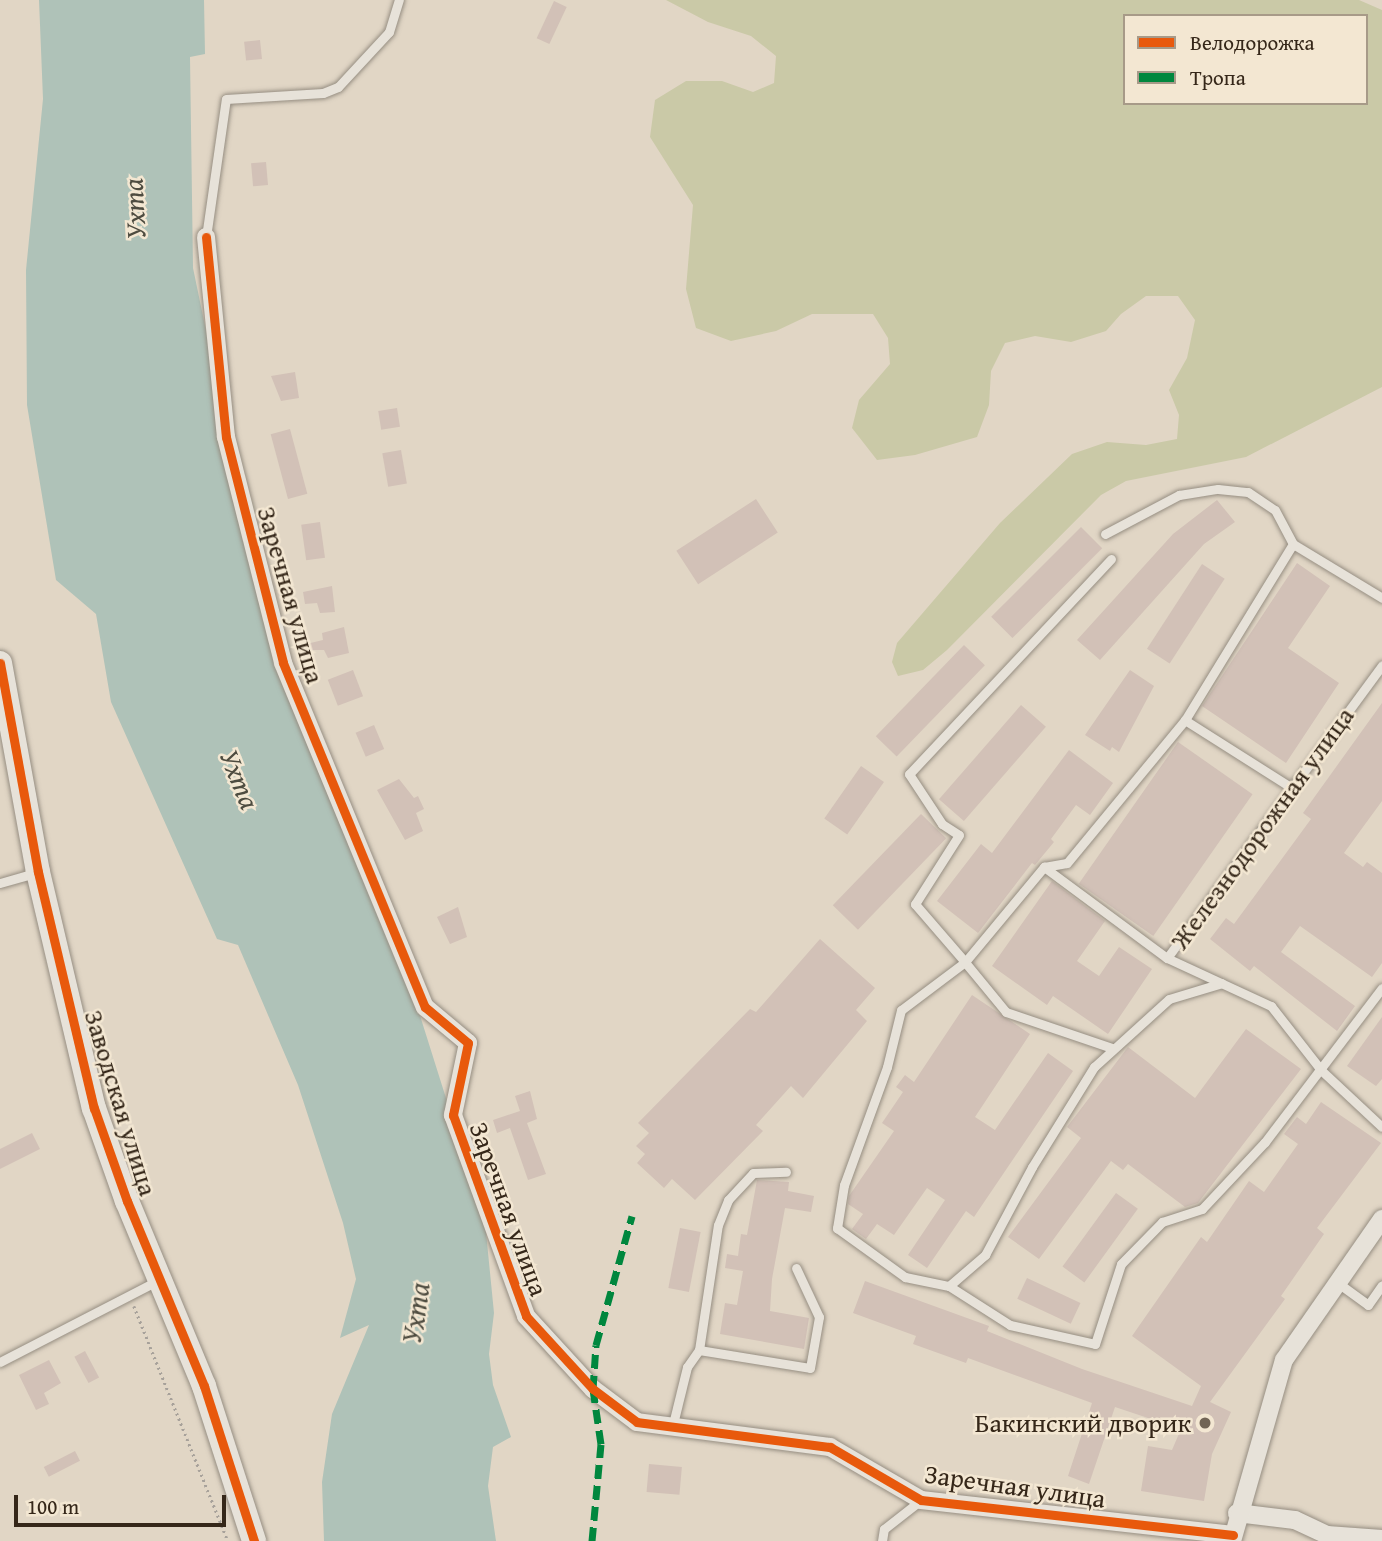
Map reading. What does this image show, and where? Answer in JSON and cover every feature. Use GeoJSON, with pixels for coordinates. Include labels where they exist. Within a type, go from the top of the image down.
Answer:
{"type":"FeatureCollection","features":[{"type":"Feature","properties":{"kind":"street","name":"Заречная улица"},"geometry":{"type":"LineString","coordinates":[[206,237],[226,437],[283,663],[425,1007],[468,1044],[453,1115],[526,1317],[614,1407],[637,1422],[830,1447],[922,1500],[1232,1538]]}},
{"type":"Feature","properties":{"kind":"street","name":"Заводская улица"},"geometry":{"type":"LineString","coordinates":[[0,663],[38,872],[94,1108],[204,1386],[254,1541]]}},
{"type":"Feature","properties":{"kind":"street"},"geometry":{"type":"LineString","coordinates":[[1232,1538],[1237,1513],[1284,1360],[1338,1283],[1379,1231]]}},
{"type":"Feature","properties":{"kind":"street"},"geometry":{"type":"LineString","coordinates":[[1237,1513],[1295,1520],[1327,1535],[1382,1539]]}},
{"type":"Feature","properties":{"kind":"lane","name":"Заречная улица"},"geometry":{"type":"LineString","coordinates":[[206,237],[226,99],[323,93],[338,87],[388,32],[399,0]]}},
{"type":"Feature","properties":{"kind":"lane"},"geometry":{"type":"LineString","coordinates":[[1105,534],[1179,495],[1218,489],[1248,492],[1275,510],[1293,544],[1382,598]]}},
{"type":"Feature","properties":{"kind":"lane"},"geometry":{"type":"LineString","coordinates":[[1293,544],[1185,720],[1067,863],[1044,867],[965,962],[901,1010],[887,1067],[844,1185],[837,1228],[905,1277],[949,1286],[1010,1325],[1095,1344],[1121,1264],[1162,1222],[1202,1209],[1265,1142],[1382,988]]}},
{"type":"Feature","properties":{"kind":"lane"},"geometry":{"type":"LineString","coordinates":[[1111,559],[909,774],[942,824],[959,835],[915,904],[1006,1012],[1112,1048]]}},
{"type":"Feature","properties":{"kind":"lane","name":"Железнодорожная улица"},"geometry":{"type":"LineString","coordinates":[[1167,958],[1382,666]]}},
{"type":"Feature","properties":{"kind":"lane"},"geometry":{"type":"LineString","coordinates":[[1185,720],[1292,788]]}},
{"type":"Feature","properties":{"kind":"lane","name":"Железнодорожная улица"},"geometry":{"type":"LineString","coordinates":[[1044,867],[1167,958],[1271,1006],[1321,1070],[1382,1126]]}},
{"type":"Feature","properties":{"kind":"lane"},"geometry":{"type":"LineString","coordinates":[[0,883],[38,872]]}},
{"type":"Feature","properties":{"kind":"lane"},"geometry":{"type":"LineString","coordinates":[[949,1286],[985,1255],[1032,1167],[1094,1067],[1169,999],[1222,982]]}},
{"type":"Feature","properties":{"kind":"lane"},"geometry":{"type":"LineString","coordinates":[[672,1428],[687,1367],[699,1349],[718,1225],[728,1200],[753,1173],[786,1172]]}},
{"type":"Feature","properties":{"kind":"lane"},"geometry":{"type":"LineString","coordinates":[[699,1349],[810,1368],[819,1317],[796,1268]]}},
{"type":"Feature","properties":{"kind":"lane"},"geometry":{"type":"LineString","coordinates":[[0,1362],[119,1297],[160,1280]]}},
{"type":"Feature","properties":{"kind":"lane"},"geometry":{"type":"LineString","coordinates":[[1338,1283],[1368,1305],[1382,1285]]}},
{"type":"Feature","properties":{"kind":"lane"},"geometry":{"type":"LineString","coordinates":[[882,1541],[884,1529],[922,1500]]}},
{"type":"Feature","properties":{"kind":"path"},"geometry":{"type":"LineString","coordinates":[[134,1306],[228,1541]]}},
{"type":"Feature","properties":{"kind":"green space"},"geometry":{"type":"Polygon","coordinates":[[[666,0],[1359,0],[1382,10],[1382,387],[1246,457],[1126,481],[1101,495],[947,650],[923,670],[898,676],[892,662],[897,643],[1000,523],[1072,454],[1107,442],[1146,445],[1177,439],[1179,415],[1169,390],[1187,358],[1195,320],[1178,296],[1146,296],[1121,314],[1106,331],[1071,342],[1035,336],[1005,343],[991,371],[989,405],[977,437],[915,455],[877,460],[852,428],[859,400],[890,364],[888,338],[873,314],[812,314],[776,331],[731,341],[696,328],[686,289],[693,205],[650,137],[655,100],[686,81],[722,81],[753,92],[774,83],[776,56],[751,36],[708,22],[666,0]]]}},
{"type":"Feature","properties":{"kind":"water","name":"Ухта"},"geometry":{"type":"Polygon","coordinates":[[[39,0],[204,0],[205,54],[190,57],[193,268],[259,585],[417,1006],[485,1222],[494,1313],[489,1354],[493,1385],[511,1437],[493,1447],[488,1486],[496,1541],[324,1541],[322,1482],[332,1414],[369,1325],[340,1338],[356,1279],[343,1223],[298,1085],[238,945],[217,939],[111,702],[96,614],[56,580],[27,405],[26,270],[43,99],[39,0]]]}},
{"type":"Feature","properties":{"kind":"building"},"geometry":{"type":"Polygon","coordinates":[[[554,1],[567,7],[549,44],[537,38],[554,1]]]}},
{"type":"Feature","properties":{"kind":"building"},"geometry":{"type":"Polygon","coordinates":[[[260,40],[262,59],[246,61],[244,42],[260,40]]]}},
{"type":"Feature","properties":{"kind":"building"},"geometry":{"type":"Polygon","coordinates":[[[266,162],[268,185],[253,186],[251,163],[266,162]]]}},
{"type":"Feature","properties":{"kind":"building"},"geometry":{"type":"Polygon","coordinates":[[[295,372],[299,398],[281,401],[271,376],[295,372]]]}},
{"type":"Feature","properties":{"kind":"building"},"geometry":{"type":"Polygon","coordinates":[[[397,408],[400,427],[381,430],[378,411],[397,408]]]}},
{"type":"Feature","properties":{"kind":"building"},"geometry":{"type":"Polygon","coordinates":[[[290,429],[307,494],[288,499],[271,434],[290,429]]]}},
{"type":"Feature","properties":{"kind":"building"},"geometry":{"type":"Polygon","coordinates":[[[401,450],[407,483],[388,487],[382,453],[401,450]]]}},
{"type":"Feature","properties":{"kind":"building"},"geometry":{"type":"Polygon","coordinates":[[[756,499],[778,533],[698,584],[676,551],[756,499]]]}},
{"type":"Feature","properties":{"kind":"building"},"geometry":{"type":"Polygon","coordinates":[[[1217,500],[1235,522],[1204,544],[1100,660],[1077,640],[1173,534],[1217,500]]]}},
{"type":"Feature","properties":{"kind":"building"},"geometry":{"type":"Polygon","coordinates":[[[320,522],[325,558],[306,560],[301,525],[320,522]]]}},
{"type":"Feature","properties":{"kind":"building"},"geometry":{"type":"Polygon","coordinates":[[[1081,527],[1102,548],[1012,638],[991,617],[1081,527]]]}},
{"type":"Feature","properties":{"kind":"building"},"geometry":{"type":"Polygon","coordinates":[[[1297,563],[1330,586],[1288,648],[1339,683],[1286,763],[1202,706],[1297,563]]]}},
{"type":"Feature","properties":{"kind":"building"},"geometry":{"type":"Polygon","coordinates":[[[1202,564],[1225,579],[1170,663],[1147,649],[1202,564]]]}},
{"type":"Feature","properties":{"kind":"building"},"geometry":{"type":"Polygon","coordinates":[[[332,586],[335,612],[320,613],[317,603],[305,604],[303,592],[332,586]]]}},
{"type":"Feature","properties":{"kind":"building"},"geometry":{"type":"Polygon","coordinates":[[[344,627],[349,653],[328,658],[324,650],[299,650],[298,646],[323,640],[322,633],[344,627]]]}},
{"type":"Feature","properties":{"kind":"building"},"geometry":{"type":"Polygon","coordinates":[[[964,645],[985,665],[897,757],[876,736],[964,645]]]}},
{"type":"Feature","properties":{"kind":"building"},"geometry":{"type":"Polygon","coordinates":[[[353,670],[363,696],[338,706],[328,680],[353,670]]]}},
{"type":"Feature","properties":{"kind":"building"},"geometry":{"type":"Polygon","coordinates":[[[1130,670],[1154,686],[1119,752],[1112,747],[1110,751],[1085,735],[1130,670]]]}},
{"type":"Feature","properties":{"kind":"building"},"geometry":{"type":"Polygon","coordinates":[[[1382,703],[1382,801],[1344,853],[1363,867],[1367,862],[1382,873],[1382,963],[1372,977],[1300,926],[1281,952],[1355,1006],[1337,1031],[1254,966],[1250,971],[1210,939],[1226,918],[1234,924],[1311,819],[1303,813],[1382,703]]]}},
{"type":"Feature","properties":{"kind":"building"},"geometry":{"type":"Polygon","coordinates":[[[1021,705],[1046,727],[964,821],[939,799],[1021,705]]]}},
{"type":"Feature","properties":{"kind":"building"},"geometry":{"type":"Polygon","coordinates":[[[374,725],[384,749],[366,757],[356,733],[374,725]]]}},
{"type":"Feature","properties":{"kind":"building"},"geometry":{"type":"Polygon","coordinates":[[[1178,742],[1253,794],[1153,936],[1079,884],[1178,742]]]}},
{"type":"Feature","properties":{"kind":"building"},"geometry":{"type":"Polygon","coordinates":[[[1069,750],[1113,783],[1090,815],[1076,805],[1051,839],[1054,842],[1035,865],[1032,863],[978,933],[937,901],[981,844],[992,853],[1069,750]]]}},
{"type":"Feature","properties":{"kind":"building"},"geometry":{"type":"Polygon","coordinates":[[[861,766],[884,782],[847,834],[824,818],[861,766]]]}},
{"type":"Feature","properties":{"kind":"building"},"geometry":{"type":"Polygon","coordinates":[[[399,779],[414,798],[418,796],[424,809],[416,813],[423,831],[405,840],[377,790],[399,779]]]}},
{"type":"Feature","properties":{"kind":"building"},"geometry":{"type":"Polygon","coordinates":[[[921,814],[946,838],[858,930],[833,905],[921,814]]]}},
{"type":"Feature","properties":{"kind":"building"},"geometry":{"type":"Polygon","coordinates":[[[1052,881],[1105,921],[1077,961],[1099,976],[1119,947],[1152,969],[1108,1034],[1053,996],[1047,1005],[992,966],[1052,881]]]}},
{"type":"Feature","properties":{"kind":"building"},"geometry":{"type":"Polygon","coordinates":[[[458,907],[467,937],[450,944],[437,917],[458,907]]]}},
{"type":"Feature","properties":{"kind":"building"},"geometry":{"type":"Polygon","coordinates":[[[820,939],[875,988],[856,1010],[867,1021],[803,1098],[791,1086],[756,1125],[763,1131],[695,1200],[672,1179],[664,1188],[637,1163],[645,1154],[636,1146],[649,1133],[638,1123],[750,1009],[756,1012],[820,939]]]}},
{"type":"Feature","properties":{"kind":"building"},"geometry":{"type":"Polygon","coordinates":[[[972,995],[1030,1034],[975,1117],[995,1130],[1048,1053],[1073,1071],[974,1217],[966,1211],[927,1268],[908,1255],[945,1200],[927,1188],[894,1235],[877,1224],[866,1239],[852,1229],[863,1214],[848,1204],[849,1196],[894,1131],[882,1123],[903,1092],[896,1087],[905,1075],[914,1082],[972,995]]]}},
{"type":"Feature","properties":{"kind":"building"},"geometry":{"type":"Polygon","coordinates":[[[1382,1017],[1382,1079],[1376,1086],[1347,1066],[1382,1017]]]}},
{"type":"Feature","properties":{"kind":"building"},"geometry":{"type":"Polygon","coordinates":[[[1246,1029],[1301,1069],[1198,1203],[1185,1207],[1128,1164],[1123,1170],[1111,1161],[1039,1259],[1008,1237],[1081,1138],[1067,1127],[1128,1047],[1195,1098],[1246,1029]]]}},
{"type":"Feature","properties":{"kind":"building"},"geometry":{"type":"Polygon","coordinates":[[[530,1091],[537,1119],[527,1123],[546,1174],[528,1180],[510,1128],[497,1133],[493,1120],[520,1111],[515,1096],[530,1091]]]}},
{"type":"Feature","properties":{"kind":"building"},"geometry":{"type":"Polygon","coordinates":[[[1321,1102],[1381,1143],[1317,1228],[1324,1234],[1281,1296],[1285,1299],[1210,1402],[1231,1412],[1212,1454],[1204,1501],[1141,1491],[1148,1446],[1172,1450],[1181,1429],[1115,1407],[1089,1484],[1068,1476],[1092,1403],[968,1358],[966,1363],[913,1344],[916,1336],[853,1313],[865,1281],[989,1326],[987,1331],[1082,1369],[1192,1406],[1201,1386],[1132,1336],[1201,1237],[1207,1242],[1249,1181],[1264,1192],[1298,1144],[1284,1134],[1297,1117],[1306,1124],[1321,1102]]]}},
{"type":"Feature","properties":{"kind":"building"},"geometry":{"type":"Polygon","coordinates":[[[32,1133],[40,1149],[0,1169],[0,1149],[32,1133]]]}},
{"type":"Feature","properties":{"kind":"building"},"geometry":{"type":"Polygon","coordinates":[[[757,1180],[789,1182],[788,1191],[814,1196],[811,1212],[785,1208],[772,1279],[770,1311],[809,1318],[804,1349],[720,1334],[725,1303],[737,1305],[743,1271],[725,1268],[727,1254],[738,1256],[741,1234],[747,1235],[757,1180]]]}},
{"type":"Feature","properties":{"kind":"building"},"geometry":{"type":"Polygon","coordinates":[[[1116,1193],[1138,1209],[1084,1282],[1063,1267],[1116,1193]]]}},
{"type":"Feature","properties":{"kind":"building"},"geometry":{"type":"Polygon","coordinates":[[[680,1228],[701,1232],[689,1292],[668,1288],[680,1228]]]}},
{"type":"Feature","properties":{"kind":"building"},"geometry":{"type":"Polygon","coordinates":[[[1027,1278],[1080,1303],[1071,1324],[1017,1299],[1027,1278]]]}},
{"type":"Feature","properties":{"kind":"building"},"geometry":{"type":"Polygon","coordinates":[[[85,1351],[99,1377],[88,1383],[74,1357],[85,1351]]]}},
{"type":"Feature","properties":{"kind":"building"},"geometry":{"type":"Polygon","coordinates":[[[49,1360],[61,1383],[44,1393],[49,1404],[36,1410],[19,1375],[49,1360]]]}},
{"type":"Feature","properties":{"kind":"building"},"geometry":{"type":"Polygon","coordinates":[[[75,1451],[80,1461],[49,1477],[44,1467],[75,1451]]]}},
{"type":"Feature","properties":{"kind":"building"},"geometry":{"type":"Polygon","coordinates":[[[649,1464],[682,1467],[679,1495],[647,1492],[649,1464]]]}},
{"type":"Feature","properties":{"kind":"marked path"},"geometry":{"type":"LineString","coordinates":[[592,1541],[601,1444],[593,1389],[596,1345],[632,1216]]}},
{"type":"Feature","properties":{"kind":"cycle path"},"geometry":{"type":"LineString","coordinates":[[206,237],[226,437],[283,663],[425,1007],[468,1043],[453,1115],[526,1316],[593,1389],[637,1422],[830,1447],[921,1500],[1233,1535]]}},
{"type":"Feature","properties":{"kind":"cycle path"},"geometry":{"type":"LineString","coordinates":[[0,663],[38,872],[94,1108],[127,1201],[204,1386],[254,1541]]}},
{"type":"Feature","properties":{"kind":"place","name":"Бакинский дворик"},"geometry":{"type":"Point","coordinates":[1205,1423]}}]}
